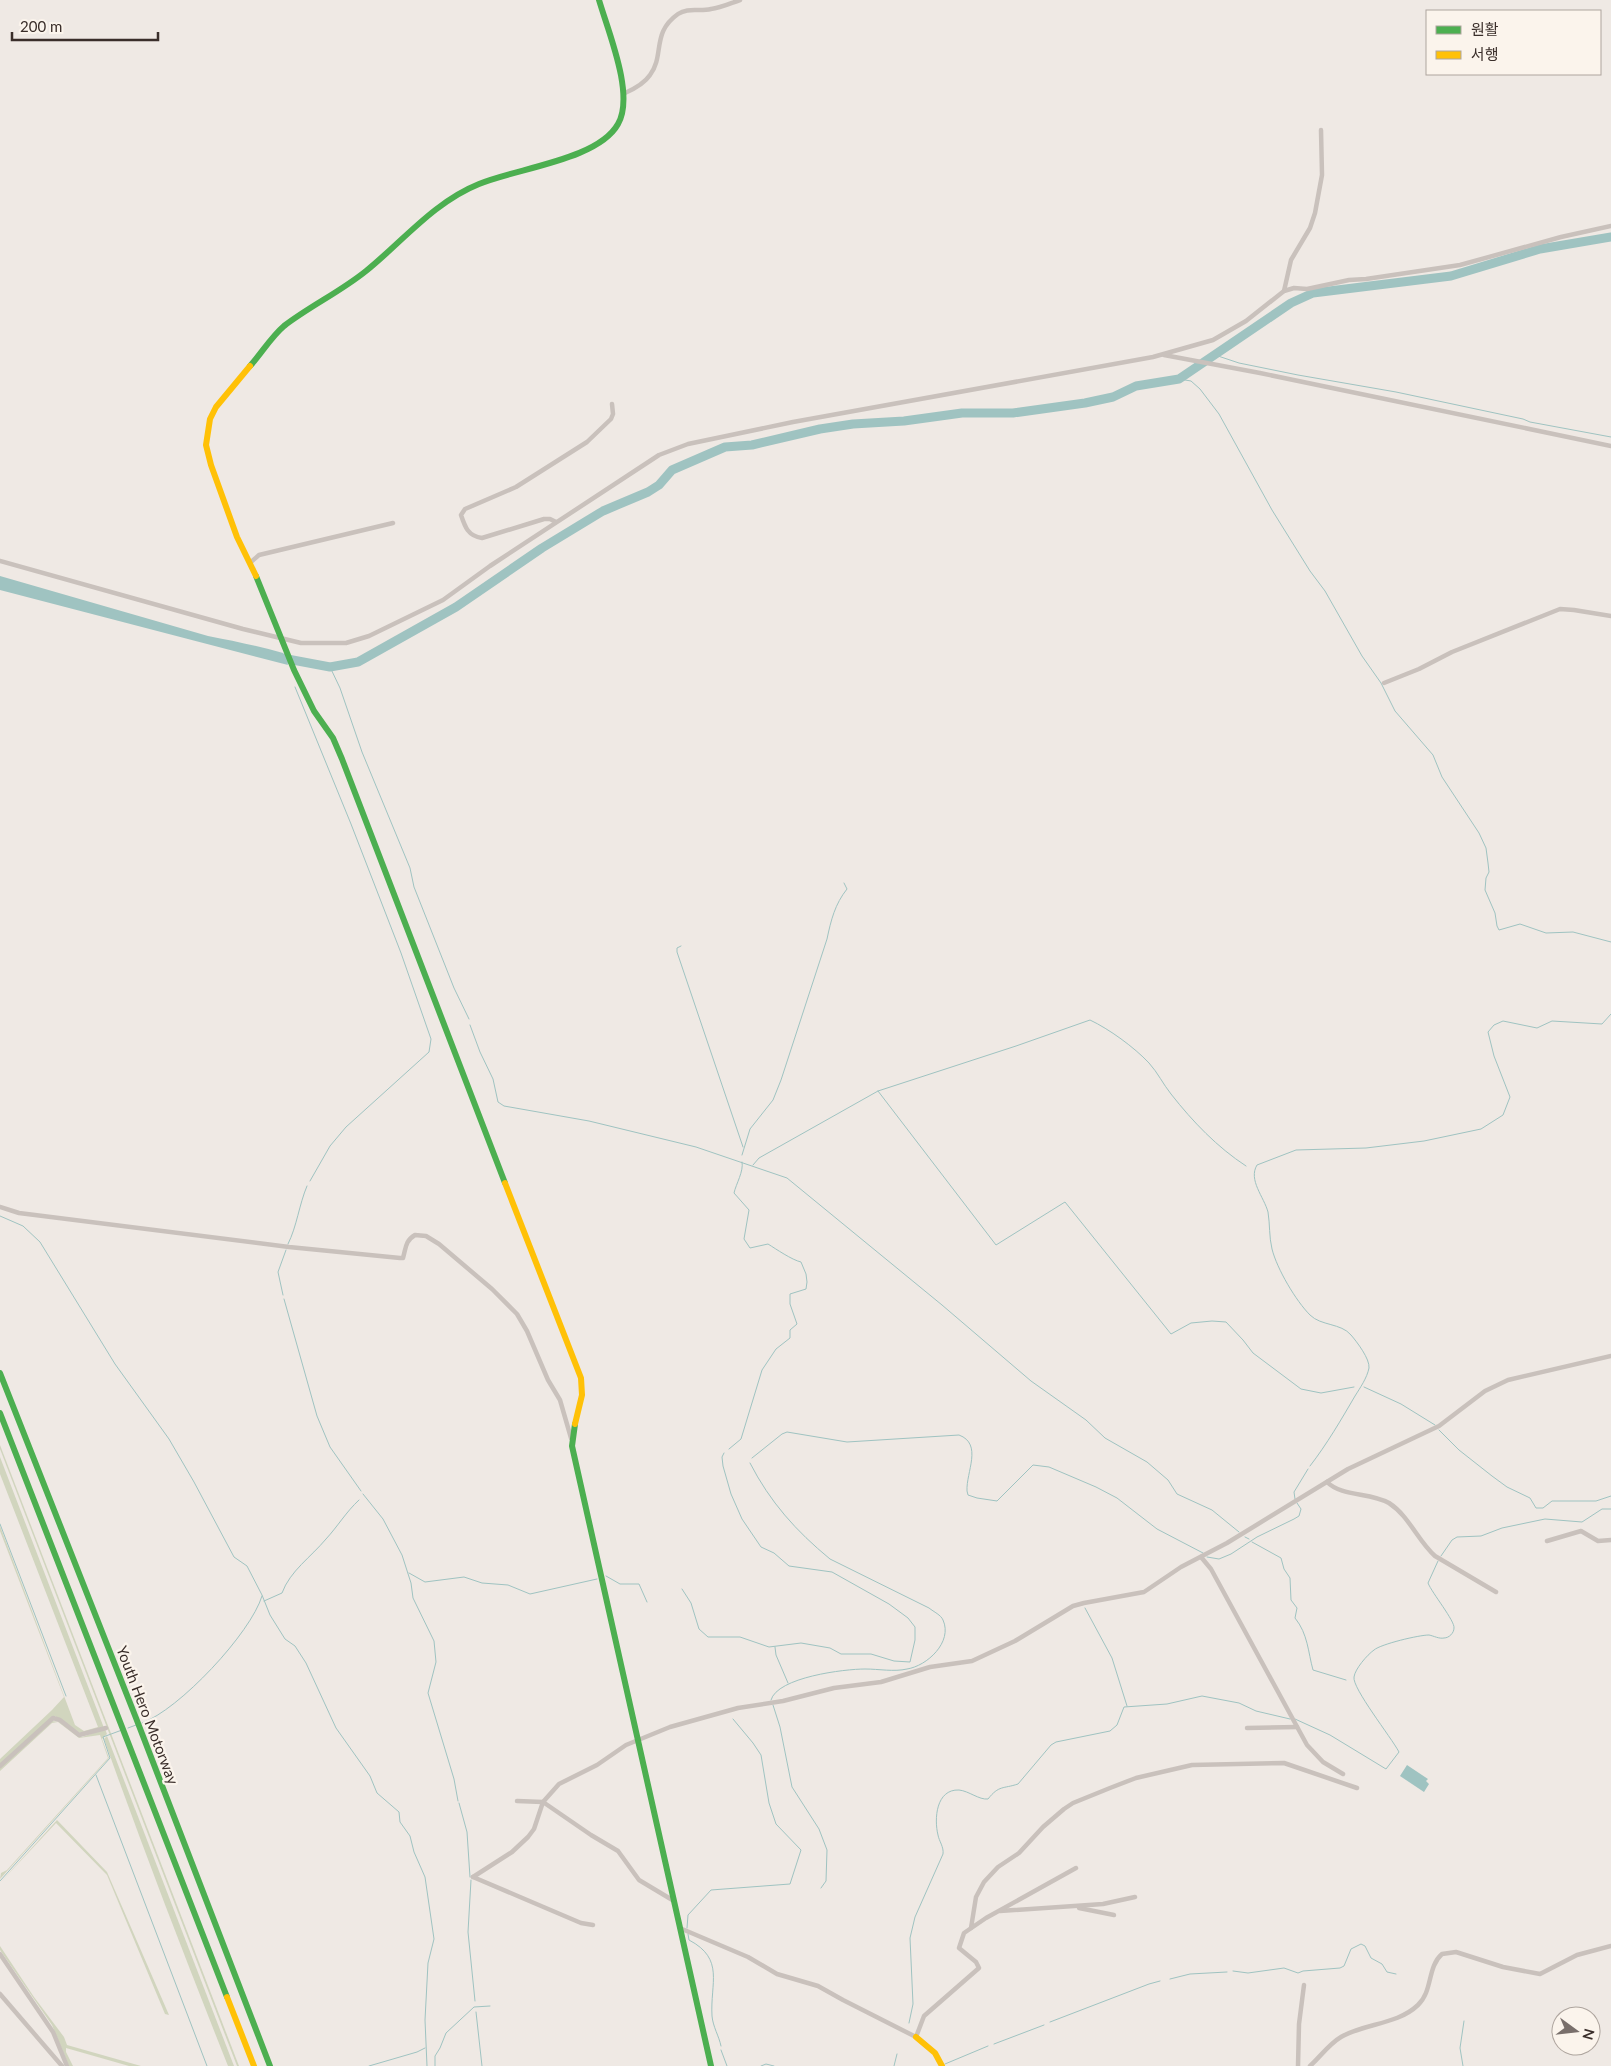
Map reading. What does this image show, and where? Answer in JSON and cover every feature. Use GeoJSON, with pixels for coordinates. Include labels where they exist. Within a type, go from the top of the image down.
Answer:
{"type":"FeatureCollection","features":[{"type":"Feature","properties":{"kind":"main road"},"geometry":{"type":"LineString","coordinates":[[599,0],[626,93],[626,108],[621,120],[602,142],[590,149],[478,184],[446,203],[409,232],[365,272],[283,327],[212,414],[208,426],[206,445],[238,537],[251,562],[294,670],[342,759],[469,1093],[581,1378],[582,1396],[571,1439],[572,1446],[660,1841],[682,1929],[711,2066]]}},
{"type":"Feature","properties":{"kind":"main road","name":"Youth Hero Motorway"},"geometry":{"type":"LineString","coordinates":[[0,1373],[141,1730],[270,2066]]}},
{"type":"Feature","properties":{"kind":"main road","name":"Youth Hero Motorway"},"geometry":{"type":"LineString","coordinates":[[0,1414],[127,1735],[254,2066]]}},
{"type":"Feature","properties":{"kind":"main road"},"geometry":{"type":"LineString","coordinates":[[916,2037],[935,2053],[942,2066]]}},
{"type":"Feature","properties":{"kind":"street"},"geometry":{"type":"LineString","coordinates":[[626,93],[644,82],[651,74],[655,65],[662,33],[667,23],[687,10],[710,10],[740,0]]}},
{"type":"Feature","properties":{"kind":"street"},"geometry":{"type":"LineString","coordinates":[[1284,291],[1291,260],[1310,228],[1315,212],[1322,175],[1321,130]]}},
{"type":"Feature","properties":{"kind":"street"},"geometry":{"type":"LineString","coordinates":[[0,561],[213,622],[301,643],[346,643],[369,636],[443,600],[556,522],[659,455],[688,444],[907,400],[1162,355],[1213,340],[1246,321],[1284,291],[1294,288],[1307,289],[1349,280],[1460,265],[1561,237],[1611,226]]}},
{"type":"Feature","properties":{"kind":"street"},"geometry":{"type":"LineString","coordinates":[[1162,355],[1211,363],[1611,446]]}},
{"type":"Feature","properties":{"kind":"street"},"geometry":{"type":"LineString","coordinates":[[556,522],[544,519],[482,538],[475,537],[469,532],[461,515],[465,508],[516,487],[586,442],[611,419],[614,414],[612,404]]}},
{"type":"Feature","properties":{"kind":"street"},"geometry":{"type":"LineString","coordinates":[[251,562],[259,554],[393,523]]}},
{"type":"Feature","properties":{"kind":"street"},"geometry":{"type":"LineString","coordinates":[[1384,683],[1419,669],[1452,652],[1560,610],[1574,610],[1611,616]]}},
{"type":"Feature","properties":{"kind":"street"},"geometry":{"type":"LineString","coordinates":[[0,1207],[19,1213],[289,1247],[400,1258],[402,1258],[406,1242],[410,1238],[416,1234],[426,1236],[439,1244],[492,1288],[517,1314],[527,1331],[548,1380],[560,1400],[571,1439]]}},
{"type":"Feature","properties":{"kind":"street"},"geometry":{"type":"LineString","coordinates":[[593,1925],[581,1923],[473,1877],[512,1852],[528,1837],[534,1829],[543,1802],[559,1784],[597,1765],[626,1745],[670,1727],[738,1708],[783,1701],[834,1688],[881,1682],[930,1667],[972,1661],[1015,1642],[1073,1606],[1144,1592],[1181,1567],[1227,1544],[1348,1469],[1439,1426],[1493,1385],[1527,1375],[1611,1356]]}},
{"type":"Feature","properties":{"kind":"street"},"geometry":{"type":"LineString","coordinates":[[1327,1482],[1333,1488],[1364,1495],[1389,1504],[1408,1523],[1423,1540],[1428,1550],[1435,1556],[1496,1592]]}},
{"type":"Feature","properties":{"kind":"street"},"geometry":{"type":"LineString","coordinates":[[1547,1541],[1581,1531],[1598,1541],[1611,1540]]}},
{"type":"Feature","properties":{"kind":"street"},"geometry":{"type":"LineString","coordinates":[[1201,1557],[1211,1569],[1297,1727],[1317,1756],[1323,1762],[1344,1774]]}},
{"type":"Feature","properties":{"kind":"street"},"geometry":{"type":"LineString","coordinates":[[0,1766],[53,1718],[58,1719],[79,1735],[106,1728]]}},
{"type":"Feature","properties":{"kind":"street"},"geometry":{"type":"LineString","coordinates":[[1247,1728],[1297,1727]]}},
{"type":"Feature","properties":{"kind":"street"},"geometry":{"type":"LineString","coordinates":[[971,1928],[976,1896],[984,1882],[998,1867],[1019,1853],[1049,1821],[1073,1803],[1136,1778],[1192,1765],[1284,1763],[1357,1788]]}},
{"type":"Feature","properties":{"kind":"street"},"geometry":{"type":"LineString","coordinates":[[517,1801],[543,1802],[590,1835],[618,1850],[639,1880],[675,1901]]}},
{"type":"Feature","properties":{"kind":"street"},"geometry":{"type":"LineString","coordinates":[[682,1929],[748,1957],[777,1974],[818,1986],[916,2037],[924,2016],[979,1968],[976,1962],[959,1948],[961,1937],[971,1928],[1076,1868]]}},
{"type":"Feature","properties":{"kind":"street"},"geometry":{"type":"LineString","coordinates":[[998,1912],[1103,1904],[1135,1897]]}},
{"type":"Feature","properties":{"kind":"street"},"geometry":{"type":"LineString","coordinates":[[1073,1906],[1114,1915]]}},
{"type":"Feature","properties":{"kind":"street"},"geometry":{"type":"LineString","coordinates":[[1310,2066],[1332,2043],[1342,2036],[1399,2017],[1419,2004],[1426,1996],[1435,1964],[1442,1954],[1456,1952],[1503,1967],[1540,1974],[1577,1955],[1611,1946]]}},
{"type":"Feature","properties":{"kind":"street"},"geometry":{"type":"LineString","coordinates":[[0,1954],[53,2032],[67,2066]]}},
{"type":"Feature","properties":{"kind":"street"},"geometry":{"type":"LineString","coordinates":[[1298,2066],[1299,2024],[1304,1985]]}},
{"type":"Feature","properties":{"kind":"street"},"geometry":{"type":"LineString","coordinates":[[0,1994],[62,2066]]}},
{"type":"Feature","properties":{"kind":"green space"},"geometry":{"type":"Polygon","coordinates":[[[0,1445],[239,2066],[237,2066],[0,1445]]]}},
{"type":"Feature","properties":{"kind":"green space"},"geometry":{"type":"Polygon","coordinates":[[[0,1457],[104,1728],[79,1733],[55,1716],[0,1764],[0,1759],[64,1697],[0,1531],[0,1526],[75,1725],[84,1731],[98,1727],[0,1474],[0,1457]]]}},
{"type":"Feature","properties":{"kind":"green space"},"geometry":{"type":"Polygon","coordinates":[[[52,1721],[60,1722],[82,1737],[105,1729],[107,1734],[102,1739],[109,1758],[0,1879],[1,1873],[7,1870],[108,1758],[100,1735],[79,1738],[58,1722],[52,1723],[0,1771],[0,1768],[52,1721]]]}},
{"type":"Feature","properties":{"kind":"green space"},"geometry":{"type":"Polygon","coordinates":[[[107,1736],[234,2066],[228,2066],[180,1944],[104,1739],[107,1736]]]}},
{"type":"Feature","properties":{"kind":"green space"},"geometry":{"type":"Polygon","coordinates":[[[57,1820],[107,1872],[169,2015],[165,2014],[107,1875],[56,1823],[0,1883],[57,1820]]]}},
{"type":"Feature","properties":{"kind":"green space"},"geometry":{"type":"Polygon","coordinates":[[[0,1946],[34,1997],[64,2037],[67,2045],[141,2066],[129,2066],[66,2048],[73,2066],[69,2066],[52,2025],[0,1950],[0,1946]]]}},
{"type":"Feature","properties":{"kind":"water"},"geometry":{"type":"Polygon","coordinates":[[[0,576],[208,636],[283,653],[288,665],[0,590],[0,576]]]}},
{"type":"Feature","properties":{"kind":"water"},"geometry":{"type":"Polygon","coordinates":[[[1407,1765],[1428,1779],[1426,1781],[1429,1784],[1424,1792],[1400,1776],[1407,1765]]]}},
{"type":"Feature","properties":{"kind":"waterway"},"geometry":{"type":"LineString","coordinates":[[282,658],[330,667],[358,662],[456,607],[542,548],[603,511],[648,492],[659,485],[672,470],[725,447],[752,445],[820,429],[853,424],[904,421],[962,413],[1013,413],[1085,403],[1113,397],[1136,386],[1179,379],[1291,303],[1313,293],[1451,276],[1540,249],[1611,237]]}},
{"type":"Feature","properties":{"kind":"waterway"},"geometry":{"type":"LineString","coordinates":[[1215,355],[1239,363],[1396,392],[1530,422],[1611,437]]}},
{"type":"Feature","properties":{"kind":"waterway"},"geometry":{"type":"LineString","coordinates":[[1179,379],[1191,381],[1200,389],[1219,414],[1272,510],[1310,571],[1325,591],[1362,656],[1381,683],[1395,711],[1433,755],[1442,777],[1479,833],[1486,848],[1489,872],[1486,878],[1485,890],[1495,913],[1499,930],[1520,924],[1546,933],[1573,932],[1611,942]]}},
{"type":"Feature","properties":{"kind":"waterway"},"geometry":{"type":"LineString","coordinates":[[330,667],[340,688],[362,752],[410,868],[414,887],[454,988],[469,1019]]}},
{"type":"Feature","properties":{"kind":"waterway"},"geometry":{"type":"LineString","coordinates":[[295,687],[401,953],[431,1039],[429,1052],[346,1127],[330,1146],[310,1181]]}},
{"type":"Feature","properties":{"kind":"waterway"},"geometry":{"type":"LineString","coordinates":[[742,1155],[750,1129],[773,1100],[781,1080],[834,912],[839,900],[847,889],[844,883]]}},
{"type":"Feature","properties":{"kind":"waterway"},"geometry":{"type":"LineString","coordinates":[[681,946],[677,948],[677,952],[743,1147]]}},
{"type":"Feature","properties":{"kind":"waterway"},"geometry":{"type":"LineString","coordinates":[[1310,1466],[1328,1441],[1361,1386],[1368,1372],[1369,1364],[1363,1351],[1347,1331],[1315,1319],[1299,1302],[1288,1284],[1274,1257],[1270,1240],[1268,1212],[1255,1183],[1254,1177],[1257,1165],[1296,1150],[1366,1148],[1424,1141],[1481,1129],[1503,1115],[1510,1097],[1494,1056],[1488,1032],[1494,1025],[1503,1021],[1537,1028],[1552,1021],[1602,1024],[1611,1014]]}},
{"type":"Feature","properties":{"kind":"waterway"},"geometry":{"type":"LineString","coordinates":[[753,1165],[759,1158],[878,1091],[1090,1020],[1121,1039],[1143,1057],[1197,1124],[1225,1151],[1246,1166]]}},
{"type":"Feature","properties":{"kind":"waterway"},"geometry":{"type":"LineString","coordinates":[[470,1025],[493,1079],[498,1102],[504,1106],[589,1121],[696,1147],[787,1178],[942,1305],[1031,1381],[1086,1420],[1105,1438],[1147,1462],[1168,1480],[1177,1494],[1212,1510],[1239,1532]]}},
{"type":"Feature","properties":{"kind":"waterway"},"geometry":{"type":"LineString","coordinates":[[878,1091],[996,1245],[1065,1202],[1171,1334],[1191,1323],[1226,1322],[1253,1353],[1301,1389],[1321,1393],[1354,1387]]}},
{"type":"Feature","properties":{"kind":"waterway"},"geometry":{"type":"LineString","coordinates":[[729,1449],[741,1439],[762,1370],[776,1349],[790,1338],[790,1330],[797,1324],[790,1304],[790,1294],[806,1289],[807,1282],[801,1262],[768,1244],[750,1248],[744,1239],[749,1210],[734,1193],[741,1173],[742,1162]]}},
{"type":"Feature","properties":{"kind":"waterway"},"geometry":{"type":"LineString","coordinates":[[288,1244],[307,1186]]}},
{"type":"Feature","properties":{"kind":"waterway"},"geometry":{"type":"LineString","coordinates":[[0,1216],[23,1226],[40,1242],[115,1364],[169,1439],[234,1557],[247,1566],[270,1615],[285,1639],[295,1646],[306,1663],[336,1728],[370,1776],[377,1793],[399,1812],[400,1822],[410,1836],[414,1852],[425,1877],[434,1939],[428,1963],[425,2020],[427,2066]]}},
{"type":"Feature","properties":{"kind":"waterway"},"geometry":{"type":"LineString","coordinates":[[283,1295],[278,1272],[286,1250]]}},
{"type":"Feature","properties":{"kind":"waterway"},"geometry":{"type":"LineString","coordinates":[[284,1299],[317,1416],[330,1447],[361,1491]]}},
{"type":"Feature","properties":{"kind":"waterway"},"geometry":{"type":"LineString","coordinates":[[1364,1387],[1401,1404],[1435,1425]]}},
{"type":"Feature","properties":{"kind":"waterway"},"geometry":{"type":"LineString","coordinates":[[1439,1430],[1459,1450],[1492,1476],[1507,1487],[1530,1498],[1536,1508],[1543,1508],[1552,1501],[1596,1501],[1611,1496]]}},
{"type":"Feature","properties":{"kind":"waterway"},"geometry":{"type":"LineString","coordinates":[[752,1458],[787,1432],[847,1442],[959,1435],[966,1439],[972,1452],[967,1484],[968,1495],[997,1501],[1033,1465],[1049,1467],[1117,1498],[1157,1529],[1203,1553]]}},
{"type":"Feature","properties":{"kind":"waterway"},"geometry":{"type":"LineString","coordinates":[[682,1589],[691,1603],[699,1629],[708,1637],[740,1637],[769,1647],[801,1643],[830,1648],[841,1654],[871,1654],[894,1661],[910,1662],[915,1640],[915,1627],[908,1618],[889,1604],[832,1572],[789,1566],[774,1553],[761,1547],[742,1519],[731,1494],[723,1466],[722,1457],[724,1453]]}},
{"type":"Feature","properties":{"kind":"waterway"},"geometry":{"type":"LineString","coordinates":[[750,1463],[775,1503],[795,1527],[830,1559],[929,1608],[942,1618],[945,1628],[944,1637],[936,1652],[915,1667],[897,1670],[855,1669],[813,1676],[785,1685],[776,1692],[771,1700]]}},
{"type":"Feature","properties":{"kind":"waterway"},"geometry":{"type":"LineString","coordinates":[[1295,1499],[1294,1492],[1308,1469]]}},
{"type":"Feature","properties":{"kind":"waterway"},"geometry":{"type":"LineString","coordinates":[[363,1494],[383,1519],[402,1555],[411,1583],[413,1598],[434,1641],[436,1662],[428,1693],[454,1779],[458,1801]]}},
{"type":"Feature","properties":{"kind":"waterway"},"geometry":{"type":"LineString","coordinates":[[264,1601],[282,1593],[295,1571],[320,1546],[359,1500]]}},
{"type":"Feature","properties":{"kind":"waterway"},"geometry":{"type":"LineString","coordinates":[[1207,1557],[1219,1559],[1231,1554],[1257,1537],[1294,1519],[1299,1516],[1301,1509],[1297,1503]]}},
{"type":"Feature","properties":{"kind":"waterway"},"geometry":{"type":"LineString","coordinates":[[1441,1556],[1452,1540],[1457,1537],[1481,1536],[1502,1528],[1545,1519],[1582,1522],[1602,1509],[1611,1509]]}},
{"type":"Feature","properties":{"kind":"waterway"},"geometry":{"type":"LineString","coordinates":[[0,1524],[66,1696]]}},
{"type":"Feature","properties":{"kind":"waterway"},"geometry":{"type":"LineString","coordinates":[[1245,1537],[1249,1539]]}},
{"type":"Feature","properties":{"kind":"waterway"},"geometry":{"type":"LineString","coordinates":[[1252,1542],[1281,1558],[1284,1569],[1290,1578],[1291,1600],[1297,1608],[1295,1618],[1303,1630],[1313,1670],[1346,1680]]}},
{"type":"Feature","properties":{"kind":"waterway"},"geometry":{"type":"LineString","coordinates":[[1295,1719],[1330,1735],[1386,1769],[1399,1752],[1365,1702],[1355,1683],[1354,1677],[1362,1662],[1371,1652],[1378,1648],[1417,1636],[1429,1635],[1442,1638],[1448,1637],[1452,1633],[1454,1628],[1451,1619],[1428,1583],[1438,1561]]}},
{"type":"Feature","properties":{"kind":"waterway"},"geometry":{"type":"LineString","coordinates":[[409,1573],[425,1582],[464,1577],[482,1583],[508,1585],[530,1594],[597,1579]]}},
{"type":"Feature","properties":{"kind":"waterway"},"geometry":{"type":"LineString","coordinates":[[606,1576],[620,1584],[639,1584],[647,1602]]}},
{"type":"Feature","properties":{"kind":"waterway"},"geometry":{"type":"LineString","coordinates":[[142,1723],[175,1703],[212,1668],[244,1630],[262,1596]]}},
{"type":"Feature","properties":{"kind":"waterway"},"geometry":{"type":"LineString","coordinates":[[1085,1608],[1112,1658],[1127,1706]]}},
{"type":"Feature","properties":{"kind":"waterway"},"geometry":{"type":"LineString","coordinates":[[775,1647],[776,1655],[788,1683]]}},
{"type":"Feature","properties":{"kind":"waterway"},"geometry":{"type":"LineString","coordinates":[[909,2023],[913,2004],[910,1938],[915,1917],[943,1854],[936,1821],[938,1806],[945,1794],[959,1790],[988,1799],[998,1789],[1018,1784],[1051,1745],[1056,1742],[1110,1731],[1117,1725],[1124,1707],[1167,1704],[1202,1696],[1239,1703],[1256,1711],[1290,1719]]}},
{"type":"Feature","properties":{"kind":"waterway"},"geometry":{"type":"LineString","coordinates":[[773,1705],[780,1727],[792,1787],[819,1829],[827,1850],[826,1881],[821,1888]]}},
{"type":"Feature","properties":{"kind":"waterway"},"geometry":{"type":"LineString","coordinates":[[687,1928],[688,1915],[711,1890],[790,1884],[801,1850],[776,1824],[769,1803],[761,1755],[733,1719]]}},
{"type":"Feature","properties":{"kind":"waterway"},"geometry":{"type":"LineString","coordinates":[[128,1728],[136,1725]]}},
{"type":"Feature","properties":{"kind":"waterway"},"geometry":{"type":"LineString","coordinates":[[0,1881],[110,1758],[103,1737],[122,1730]]}},
{"type":"Feature","properties":{"kind":"waterway"},"geometry":{"type":"LineString","coordinates":[[96,1775],[207,2066]]}},
{"type":"Feature","properties":{"kind":"waterway"},"geometry":{"type":"LineString","coordinates":[[459,1803],[467,1832],[470,1877]]}},
{"type":"Feature","properties":{"kind":"waterway"},"geometry":{"type":"LineString","coordinates":[[471,1880],[468,1932],[475,2001]]}},
{"type":"Feature","properties":{"kind":"waterway"},"geometry":{"type":"LineString","coordinates":[[688,1934],[689,1940],[708,1955],[712,1964],[712,2016],[721,2046]]}},
{"type":"Feature","properties":{"kind":"waterway"},"geometry":{"type":"LineString","coordinates":[[1233,1971],[1248,1973],[1284,1968],[1298,1973],[1340,1968],[1344,1966],[1351,1949],[1361,1944],[1365,1946],[1371,1958],[1382,1964],[1387,1972],[1396,1974]]}},
{"type":"Feature","properties":{"kind":"waterway"},"geometry":{"type":"LineString","coordinates":[[1170,1979],[1190,1974],[1227,1972]]}},
{"type":"Feature","properties":{"kind":"waterway"},"geometry":{"type":"LineString","coordinates":[[1050,2022],[1160,1981]]}},
{"type":"Feature","properties":{"kind":"waterway"},"geometry":{"type":"LineString","coordinates":[[435,2066],[435,2056],[446,2033],[474,2007],[490,2006]]}},
{"type":"Feature","properties":{"kind":"waterway"},"geometry":{"type":"LineString","coordinates":[[476,2012],[482,2066]]}},
{"type":"Feature","properties":{"kind":"waterway"},"geometry":{"type":"LineString","coordinates":[[1463,2066],[1460,2048],[1464,2021]]}},
{"type":"Feature","properties":{"kind":"waterway"},"geometry":{"type":"LineString","coordinates":[[994,2044],[1044,2025]]}},
{"type":"Feature","properties":{"kind":"waterway"},"geometry":{"type":"LineString","coordinates":[[945,2064],[988,2046]]}},
{"type":"Feature","properties":{"kind":"waterway"},"geometry":{"type":"LineString","coordinates":[[369,2066],[425,2048]]}},
{"type":"Feature","properties":{"kind":"waterway"},"geometry":{"type":"LineString","coordinates":[[721,2050],[727,2066]]}},
{"type":"Feature","properties":{"kind":"waterway"},"geometry":{"type":"LineString","coordinates":[[894,2066],[897,2054]]}},
{"type":"Feature","properties":{"kind":"waterway"},"geometry":{"type":"LineString","coordinates":[[761,2066],[766,2064],[774,2066]]}},
{"type":"Feature","properties":{"kind":"traffic: fast"},"geometry":{"type":"LineString","coordinates":[[250,366],[284,326],[366,271],[419,223],[447,201],[479,184],[495,178],[575,155],[608,136],[618,124],[622,112],[622,80],[599,0]]}},
{"type":"Feature","properties":{"kind":"traffic: fast"},"geometry":{"type":"LineString","coordinates":[[256,576],[294,670],[314,711],[333,738],[342,759],[505,1183]]}},
{"type":"Feature","properties":{"kind":"traffic: fast"},"geometry":{"type":"LineString","coordinates":[[0,1373],[270,2066]]}},
{"type":"Feature","properties":{"kind":"traffic: fast"},"geometry":{"type":"LineString","coordinates":[[0,1413],[227,1997]]}},
{"type":"Feature","properties":{"kind":"traffic: fast"},"geometry":{"type":"LineString","coordinates":[[575,1424],[572,1446],[711,2066]]}},
{"type":"Feature","properties":{"kind":"traffic: slow"},"geometry":{"type":"LineString","coordinates":[[250,366],[216,407],[210,419],[206,445],[211,465],[237,537],[256,576]]}},
{"type":"Feature","properties":{"kind":"traffic: slow"},"geometry":{"type":"LineString","coordinates":[[505,1183],[581,1378],[582,1395],[575,1424]]}},
{"type":"Feature","properties":{"kind":"traffic: slow"},"geometry":{"type":"LineString","coordinates":[[227,1997],[254,2066]]}},
{"type":"Feature","properties":{"kind":"traffic: slow"},"geometry":{"type":"LineString","coordinates":[[916,2037],[935,2053],[942,2066]]}}]}
